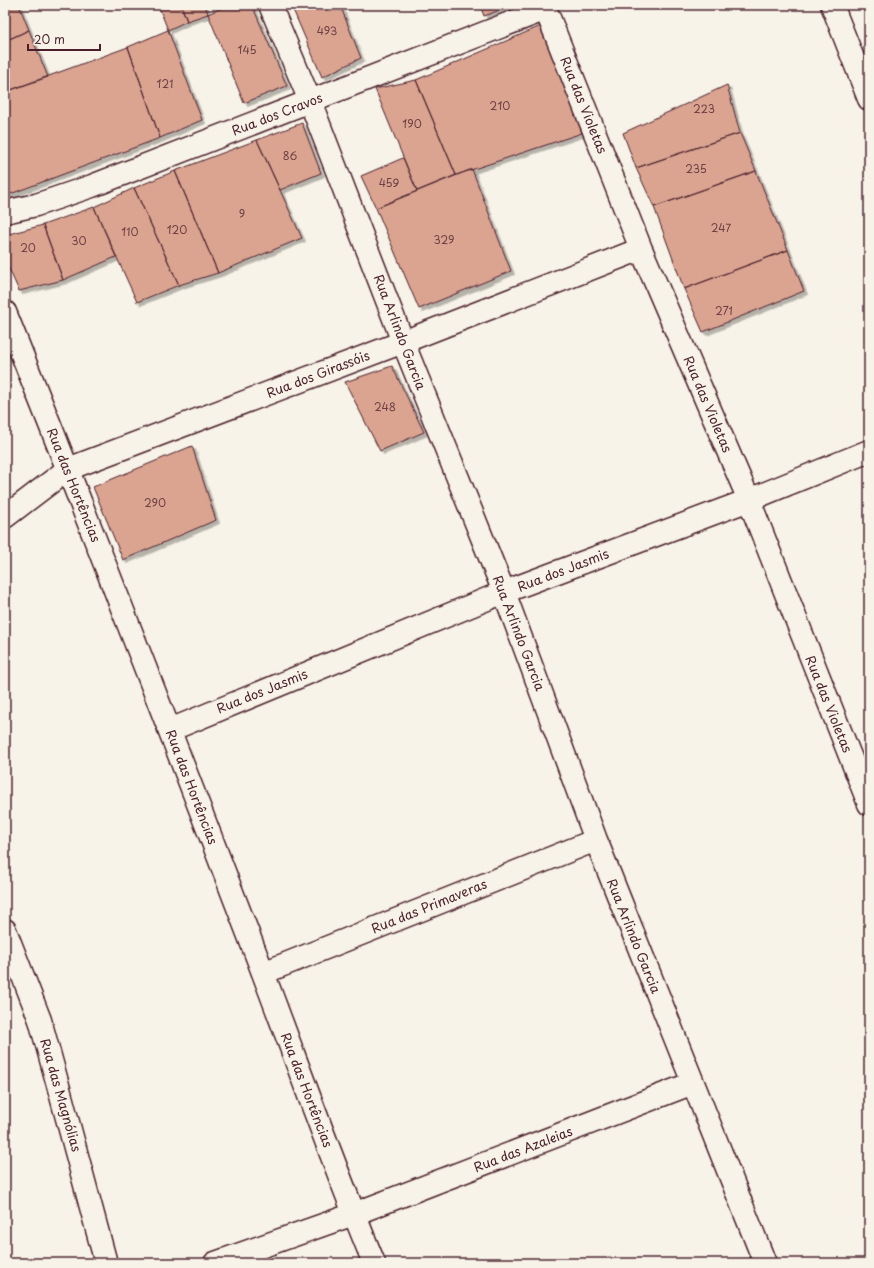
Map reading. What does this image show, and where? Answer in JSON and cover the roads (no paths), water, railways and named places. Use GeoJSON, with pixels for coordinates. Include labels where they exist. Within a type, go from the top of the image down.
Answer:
{"type":"FeatureCollection","features":[{"type":"Feature","properties":{"kind":"street","name":"Rua Arlindo Garcia"},"geometry":{"type":"LineString","coordinates":[[270,5],[310,101],[403,342],[504,592],[596,840],[765,1263]]}},
{"type":"Feature","properties":{"kind":"street"},"geometry":{"type":"LineString","coordinates":[[832,5],[869,99]]}},
{"type":"Feature","properties":{"kind":"street","name":"Rua dos Cravos"},"geometry":{"type":"LineString","coordinates":[[5,212],[72,193],[310,101],[545,7]]}},
{"type":"Feature","properties":{"kind":"street","name":"Rua das Violetas"},"geometry":{"type":"LineString","coordinates":[[545,7],[642,249],[749,500],[869,804]]}},
{"type":"Feature","properties":{"kind":"street","name":"Rua dos Girassóis"},"geometry":{"type":"LineString","coordinates":[[5,517],[68,469],[403,342],[642,249]]}},
{"type":"Feature","properties":{"kind":"street","name":"Rua das Hortências"},"geometry":{"type":"LineString","coordinates":[[5,312],[170,730],[374,1263]]}},
{"type":"Feature","properties":{"kind":"street","name":"Rua dos Jasmis"},"geometry":{"type":"LineString","coordinates":[[170,730],[504,592],[749,500],[869,451]]}},
{"type":"Feature","properties":{"kind":"street","name":"Rua das Primaveras"},"geometry":{"type":"LineString","coordinates":[[263,972],[596,840]]}},
{"type":"Feature","properties":{"kind":"street","name":"Rua das Magnólias"},"geometry":{"type":"LineString","coordinates":[[5,930],[40,1020],[62,1096],[106,1263]]}},
{"type":"Feature","properties":{"kind":"street","name":"Rua das Azaleias"},"geometry":{"type":"LineString","coordinates":[[215,1263],[354,1214],[693,1083]]}}]}
